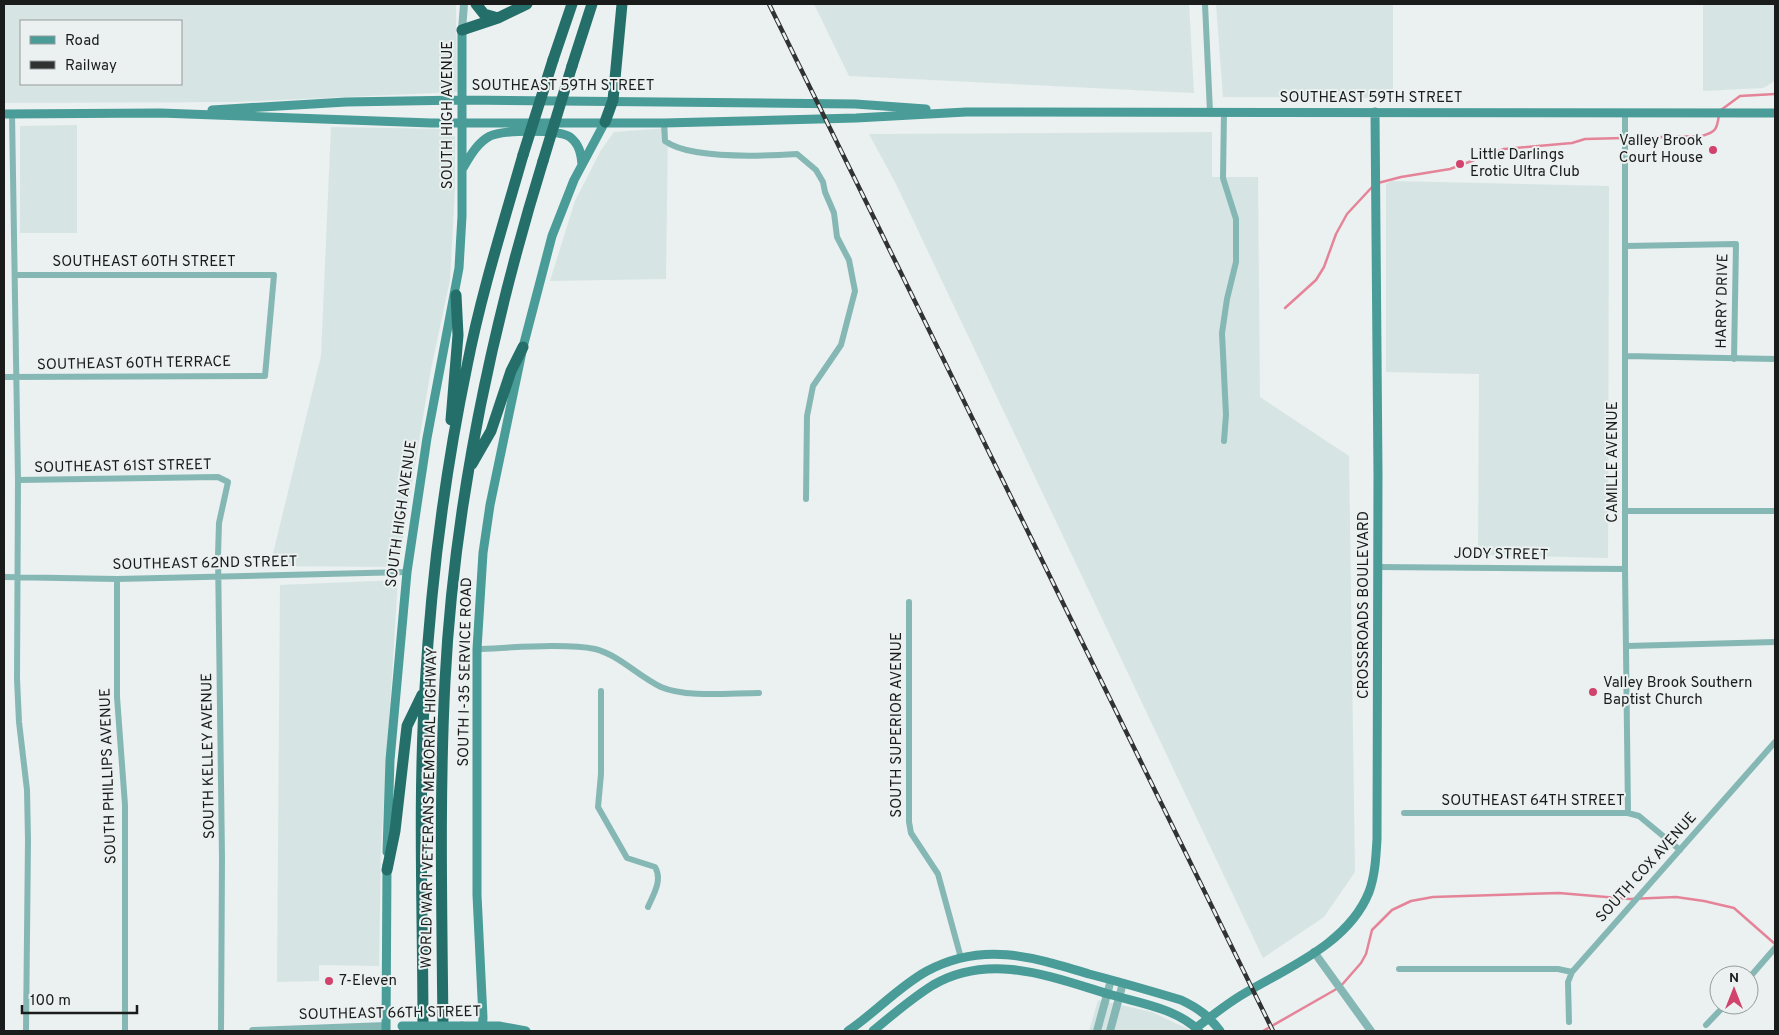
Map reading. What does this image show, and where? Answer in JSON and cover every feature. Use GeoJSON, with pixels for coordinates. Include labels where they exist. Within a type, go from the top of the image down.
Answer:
{"type":"FeatureCollection","features":[{"type":"Feature","properties":{"kind":"highway"},"geometry":{"type":"LineString","coordinates":[[476,4],[484,14],[498,18]]}},
{"type":"Feature","properties":{"kind":"highway"},"geometry":{"type":"LineString","coordinates":[[462,30],[498,18],[527,4]]}},
{"type":"Feature","properties":{"kind":"highway","name":"WORLD WAR I VETERANS MEMORIAL HIGHWAY"},"geometry":{"type":"LineString","coordinates":[[423,1031],[422,766],[424,689],[433,583],[448,469],[480,308],[523,155],[572,4]]}},
{"type":"Feature","properties":{"kind":"highway","name":"WORLD WAR I VETERANS MEMORIAL HIGHWAY"},"geometry":{"type":"LineString","coordinates":[[442,1031],[445,681],[454,575],[468,472],[497,321],[542,161],[592,4]]}},
{"type":"Feature","properties":{"kind":"highway"},"geometry":{"type":"LineString","coordinates":[[605,122],[613,100],[622,4]]}},
{"type":"Feature","properties":{"kind":"highway"},"geometry":{"type":"LineString","coordinates":[[448,469],[454,363],[458,335],[456,295]]}},
{"type":"Feature","properties":{"kind":"highway"},"geometry":{"type":"LineString","coordinates":[[468,472],[491,431],[511,371],[523,347]]}},
{"type":"Feature","properties":{"kind":"highway"},"geometry":{"type":"LineString","coordinates":[[387,870],[395,831],[407,726],[424,689]]}},
{"type":"Feature","properties":{"kind":"main road","name":"SOUTH HIGH AVENUE"},"geometry":{"type":"LineString","coordinates":[[386,1029],[390,760],[407,572],[427,438],[456,295],[461,245],[462,30]]}},
{"type":"Feature","properties":{"kind":"main road","name":"SOUTHEAST 59TH STREET"},"geometry":{"type":"LineString","coordinates":[[160,113],[346,102],[462,100],[613,100],[855,104],[966,112]]}},
{"type":"Feature","properties":{"kind":"main road","name":"SOUTHEAST 59TH STREET"},"geometry":{"type":"LineString","coordinates":[[8,114],[160,113],[462,122],[664,123],[856,118],[966,112],[1775,113]]}},
{"type":"Feature","properties":{"kind":"main road","name":"CROSSROADS BOULEVARD"},"geometry":{"type":"LineString","coordinates":[[1198,1030],[1209,1017],[1314,952],[1350,922],[1368,894],[1373,878],[1377,839],[1378,567],[1375,112]]}},
{"type":"Feature","properties":{"kind":"main road","name":"SOUTH I-35 SERVICE ROAD"},"geometry":{"type":"LineString","coordinates":[[482,1029],[477,895],[477,649],[483,553],[490,505],[523,347],[552,236],[582,164],[605,122]]}},
{"type":"Feature","properties":{"kind":"main road"},"geometry":{"type":"LineString","coordinates":[[462,169],[471,154],[484,140],[501,133],[514,132],[561,133],[569,136],[581,152],[582,164]]}},
{"type":"Feature","properties":{"kind":"main road"},"geometry":{"type":"LineString","coordinates":[[848,1031],[927,971],[960,958],[981,954],[1018,955],[1181,1000],[1196,1007],[1209,1017],[1220,1031]]}},
{"type":"Feature","properties":{"kind":"main road"},"geometry":{"type":"LineString","coordinates":[[873,1031],[934,984],[983,968],[1020,969],[1107,993],[1164,1010],[1198,1030]]}},
{"type":"Feature","properties":{"kind":"main road","name":"SOUTHEAST 66TH STREET"},"geometry":{"type":"LineString","coordinates":[[386,1029],[402,1026],[462,1026],[482,1029],[512,1027],[526,1031]]}},
{"type":"Feature","properties":{"kind":"street","name":"SOUTH HIGH AVENUE"},"geometry":{"type":"LineString","coordinates":[[462,30],[464,4]]}},
{"type":"Feature","properties":{"kind":"street"},"geometry":{"type":"LineString","coordinates":[[1205,4],[1210,112]]}},
{"type":"Feature","properties":{"kind":"street"},"geometry":{"type":"LineString","coordinates":[[1224,112],[1223,178],[1236,219],[1236,262],[1222,333],[1226,415],[1224,441]]}},
{"type":"Feature","properties":{"kind":"street","name":"CAMILLE AVENUE"},"geometry":{"type":"LineString","coordinates":[[1625,112],[1625,568],[1628,813]]}},
{"type":"Feature","properties":{"kind":"street"},"geometry":{"type":"LineString","coordinates":[[8,114],[15,275],[18,480],[16,577],[19,722],[24,754],[27,800],[26,1031]]}},
{"type":"Feature","properties":{"kind":"street"},"geometry":{"type":"LineString","coordinates":[[664,123],[665,141],[675,148],[721,154],[797,154],[816,170],[823,182],[834,213],[836,237],[849,260],[855,291],[841,345],[813,386],[807,416],[806,499]]}},
{"type":"Feature","properties":{"kind":"street","name":"HARRY DRIVE"},"geometry":{"type":"LineString","coordinates":[[1626,246],[1736,244],[1734,359]]}},
{"type":"Feature","properties":{"kind":"street","name":"SOUTHEAST 60TH STREET"},"geometry":{"type":"LineString","coordinates":[[15,275],[274,275],[265,376]]}},
{"type":"Feature","properties":{"kind":"street"},"geometry":{"type":"LineString","coordinates":[[1625,356],[1775,359]]}},
{"type":"Feature","properties":{"kind":"street","name":"SOUTHEAST 60TH TERRACE"},"geometry":{"type":"LineString","coordinates":[[4,377],[265,376]]}},
{"type":"Feature","properties":{"kind":"street","name":"SOUTHEAST 61ST STREET"},"geometry":{"type":"LineString","coordinates":[[18,480],[218,477],[228,482]]}},
{"type":"Feature","properties":{"kind":"street","name":"SOUTH KELLEY AVENUE"},"geometry":{"type":"LineString","coordinates":[[221,1031],[222,858],[219,523],[228,482]]}},
{"type":"Feature","properties":{"kind":"street"},"geometry":{"type":"LineString","coordinates":[[1626,510],[1775,511]]}},
{"type":"Feature","properties":{"kind":"street","name":"JODY STREET"},"geometry":{"type":"LineString","coordinates":[[1378,567],[1625,568]]}},
{"type":"Feature","properties":{"kind":"street","name":"SOUTHEAST 62ND STREET"},"geometry":{"type":"LineString","coordinates":[[4,577],[117,579],[407,572]]}},
{"type":"Feature","properties":{"kind":"street","name":"SOUTH PHILLIPS AVENUE"},"geometry":{"type":"LineString","coordinates":[[117,579],[117,697],[125,804],[125,1031]]}},
{"type":"Feature","properties":{"kind":"street","name":"SOUTH SUPERIOR AVENUE"},"geometry":{"type":"LineString","coordinates":[[909,602],[909,822],[914,837],[938,874],[960,958]]}},
{"type":"Feature","properties":{"kind":"street"},"geometry":{"type":"LineString","coordinates":[[1627,646],[1775,642]]}},
{"type":"Feature","properties":{"kind":"street"},"geometry":{"type":"LineString","coordinates":[[477,649],[580,647],[596,650],[619,660],[662,687],[684,692],[759,693]]}},
{"type":"Feature","properties":{"kind":"street"},"geometry":{"type":"LineString","coordinates":[[601,691],[601,774],[598,807],[627,858],[655,867],[658,872],[658,880],[648,907]]}},
{"type":"Feature","properties":{"kind":"street","name":"SOUTH COX AVENUE"},"geometry":{"type":"LineString","coordinates":[[1572,972],[1775,742]]}},
{"type":"Feature","properties":{"kind":"street","name":"SOUTHEAST 64TH STREET"},"geometry":{"type":"LineString","coordinates":[[1404,813],[1628,813],[1639,816],[1680,850]]}},
{"type":"Feature","properties":{"kind":"street"},"geometry":{"type":"LineString","coordinates":[[1759,966],[1775,948]]}},
{"type":"Feature","properties":{"kind":"street"},"geometry":{"type":"LineString","coordinates":[[1314,952],[1371,1031]]}},
{"type":"Feature","properties":{"kind":"street"},"geometry":{"type":"LineString","coordinates":[[1399,969],[1558,969],[1572,972],[1568,982],[1568,1022]]}},
{"type":"Feature","properties":{"kind":"street"},"geometry":{"type":"LineString","coordinates":[[1096,1031],[1111,980]]}},
{"type":"Feature","properties":{"kind":"street"},"geometry":{"type":"LineString","coordinates":[[1110,1031],[1123,983]]}},
{"type":"Feature","properties":{"kind":"street"},"geometry":{"type":"LineString","coordinates":[[1706,1024],[1715,1015]]}},
{"type":"Feature","properties":{"kind":"street","name":"SOUTHEAST 66TH STREET"},"geometry":{"type":"LineString","coordinates":[[253,1031],[386,1029]]}},
{"type":"Feature","properties":{"kind":"shaded area"},"geometry":{"type":"Polygon","coordinates":[[[4,4],[456,4],[457,92],[235,102],[4,103],[4,4]]]}},
{"type":"Feature","properties":{"kind":"shaded area"},"geometry":{"type":"Polygon","coordinates":[[[814,4],[1189,4],[1194,93],[849,76],[814,4]]]}},
{"type":"Feature","properties":{"kind":"shaded area"},"geometry":{"type":"Polygon","coordinates":[[[1216,4],[1393,4],[1393,98],[1223,97],[1216,4]]]}},
{"type":"Feature","properties":{"kind":"shaded area"},"geometry":{"type":"Polygon","coordinates":[[[1703,4],[1775,4],[1775,81],[1763,88],[1703,91],[1703,4]]]}},
{"type":"Feature","properties":{"kind":"shaded area"},"geometry":{"type":"Polygon","coordinates":[[[77,125],[77,233],[20,233],[20,126],[77,125]]]}},
{"type":"Feature","properties":{"kind":"shaded area"},"geometry":{"type":"Polygon","coordinates":[[[331,127],[446,129],[455,137],[455,189],[450,280],[431,369],[398,567],[270,566],[321,356],[331,127]]]}},
{"type":"Feature","properties":{"kind":"shaded area"},"geometry":{"type":"Polygon","coordinates":[[[668,128],[666,279],[550,281],[575,201],[601,150],[614,132],[668,128]]]}},
{"type":"Feature","properties":{"kind":"shaded area"},"geometry":{"type":"Polygon","coordinates":[[[1212,132],[1212,177],[1258,177],[1260,397],[1349,456],[1355,872],[1324,917],[1263,958],[897,186],[869,134],[1212,132]]]}},
{"type":"Feature","properties":{"kind":"shaded area"},"geometry":{"type":"Polygon","coordinates":[[[1392,181],[1609,186],[1608,558],[1478,555],[1479,374],[1386,372],[1386,184],[1392,181]]]}},
{"type":"Feature","properties":{"kind":"shaded area"},"geometry":{"type":"Polygon","coordinates":[[[398,580],[381,847],[379,966],[319,965],[319,981],[277,982],[280,585],[398,580]]]}},
{"type":"Feature","properties":{"kind":"shaded area"},"geometry":{"type":"Polygon","coordinates":[[[1098,1000],[1152,1012],[1192,1031],[1089,1031],[1098,1000]]]}},
{"type":"Feature","properties":{"kind":"waterway"},"geometry":{"type":"LineString","coordinates":[[1721,110],[1740,96],[1775,94]]}},
{"type":"Feature","properties":{"kind":"waterway"},"geometry":{"type":"LineString","coordinates":[[1378,183],[1450,169],[1504,149],[1572,143],[1585,139],[1702,136],[1715,129],[1719,115]]}},
{"type":"Feature","properties":{"kind":"waterway"},"geometry":{"type":"LineString","coordinates":[[1285,308],[1316,280],[1324,267],[1336,234],[1347,214],[1373,186]]}},
{"type":"Feature","properties":{"kind":"waterway"},"geometry":{"type":"LineString","coordinates":[[1263,1031],[1340,987],[1361,963],[1366,954],[1372,930],[1392,910],[1411,901],[1433,897],[1559,893],[1630,899],[1676,897],[1734,908],[1775,944]]}},
{"type":"Feature","properties":{"kind":"railway"},"geometry":{"type":"LineString","coordinates":[[769,4],[1273,1031]]}},
{"type":"Feature","properties":{"kind":"place","name":"Valley Brook Court House"},"geometry":{"type":"Point","coordinates":[1713,150]}},
{"type":"Feature","properties":{"kind":"place","name":"Little Darlings Erotic Ultra Club"},"geometry":{"type":"Point","coordinates":[1460,164]}},
{"type":"Feature","properties":{"kind":"place","name":"Valley Brook Southern Baptist Church"},"geometry":{"type":"Point","coordinates":[1593,692]}},
{"type":"Feature","properties":{"kind":"place","name":"7-Eleven"},"geometry":{"type":"Point","coordinates":[329,981]}}]}
